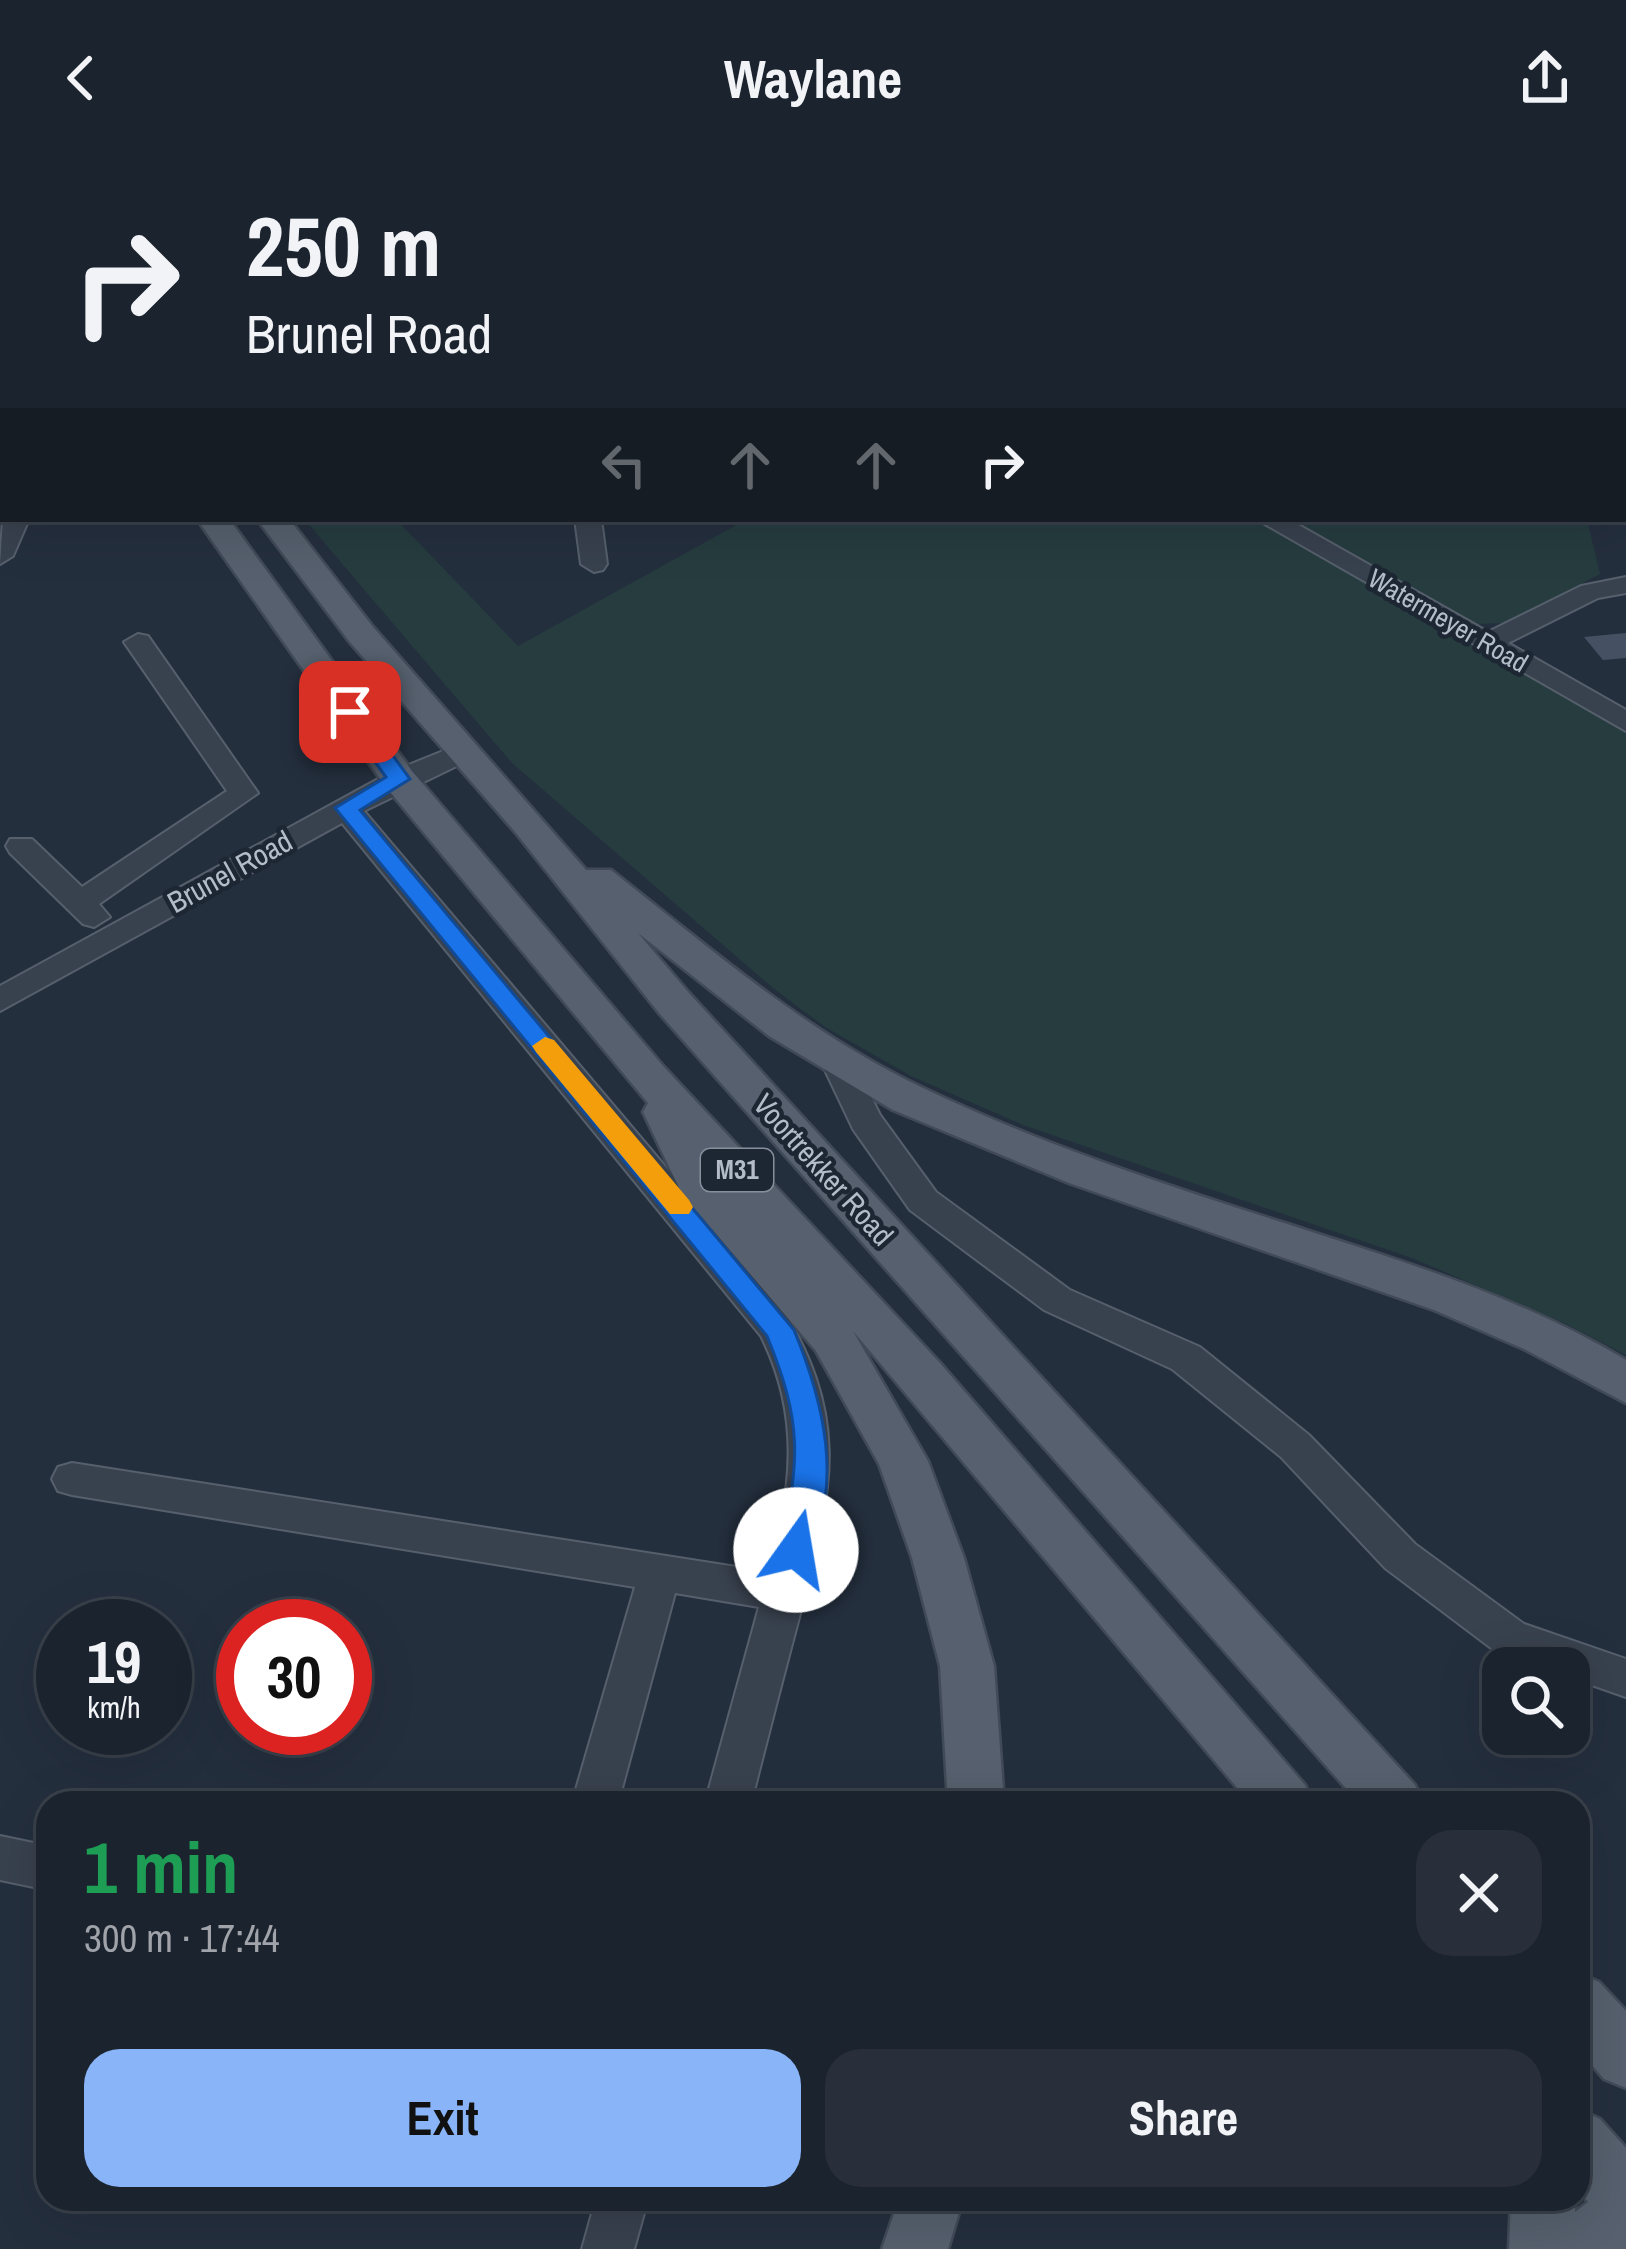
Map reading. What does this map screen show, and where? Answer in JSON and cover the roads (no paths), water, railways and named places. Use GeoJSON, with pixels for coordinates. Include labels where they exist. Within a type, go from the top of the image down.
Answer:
{"type":"FeatureCollection","features":[{"type":"Feature","properties":{"kind":"main road","name":"Voortrekker Road"},"geometry":{"type":"LineString","coordinates":[[214,522],[399,779],[649,1077],[923,1376],[1275,1791]]}},
{"type":"Feature","properties":{"kind":"main road","name":"Voortrekker Road"},"geometry":{"type":"LineString","coordinates":[[275,522],[361,634],[529,825],[674,1003],[1384,1791]]}},
{"type":"Feature","properties":{"kind":"main road"},"geometry":{"type":"LineString","coordinates":[[529,825],[748,1005],[840,1066],[911,1101],[1095,1176],[1404,1280],[1516,1326],[1626,1384]]}},
{"type":"Feature","properties":{"kind":"main road"},"geometry":{"type":"LineString","coordinates":[[649,1077],[698,1183],[833,1338],[903,1461],[938,1558],[967,1666],[975,1791]]}},
{"type":"Feature","properties":{"kind":"main road"},"geometry":{"type":"LineString","coordinates":[[1590,2016],[1626,2057]]}},
{"type":"Feature","properties":{"kind":"main road"},"geometry":{"type":"LineString","coordinates":[[1590,2155],[1626,2197]]}},
{"type":"Feature","properties":{"kind":"main road"},"geometry":{"type":"LineString","coordinates":[[915,2249],[927,2211]]}},
{"type":"Feature","properties":{"kind":"main road"},"geometry":{"type":"LineString","coordinates":[[1542,2249],[1544,2211]]}},
{"type":"Feature","properties":{"kind":"main road"},"geometry":{"type":"LineString","coordinates":[[1579,2249],[1626,2213]]}},
{"type":"Feature","properties":{"kind":"street"},"geometry":{"type":"LineString","coordinates":[[0,556],[15,522]]}},
{"type":"Feature","properties":{"kind":"street"},"geometry":{"type":"LineString","coordinates":[[588,522],[594,564]]}},
{"type":"Feature","properties":{"kind":"street","name":"Watermeyer Road"},"geometry":{"type":"LineString","coordinates":[[1274,522],[1626,722]]}},
{"type":"Feature","properties":{"kind":"street"},"geometry":{"type":"LineString","coordinates":[[1487,643],[1590,592],[1626,585]]}},
{"type":"Feature","properties":{"kind":"street"},"geometry":{"type":"LineString","coordinates":[[80,903],[243,793],[138,642]]}},
{"type":"Feature","properties":{"kind":"street","name":"Brunel Road"},"geometry":{"type":"LineString","coordinates":[[0,1000],[399,779],[463,752]]}},
{"type":"Feature","properties":{"kind":"street"},"geometry":{"type":"LineString","coordinates":[[346,808],[779,1330],[803,1388],[811,1428],[812,1473],[731,1791]]}},
{"type":"Feature","properties":{"kind":"street"},"geometry":{"type":"LineString","coordinates":[[21,846],[114,937]]}},
{"type":"Feature","properties":{"kind":"street"},"geometry":{"type":"LineString","coordinates":[[840,1066],[865,1120],[923,1202],[1057,1300],[1186,1358],[1295,1446],[1400,1556],[1510,1638],[1626,1678]]}},
{"type":"Feature","properties":{"kind":"street"},"geometry":{"type":"LineString","coordinates":[[72,1480],[785,1592]]}},
{"type":"Feature","properties":{"kind":"street"},"geometry":{"type":"LineString","coordinates":[[598,1791],[660,1573]]}},
{"type":"Feature","properties":{"kind":"street"},"geometry":{"type":"LineString","coordinates":[[0,1858],[36,1866]]}},
{"type":"Feature","properties":{"kind":"street"},"geometry":{"type":"LineString","coordinates":[[608,2249],[619,2211]]}}]}
